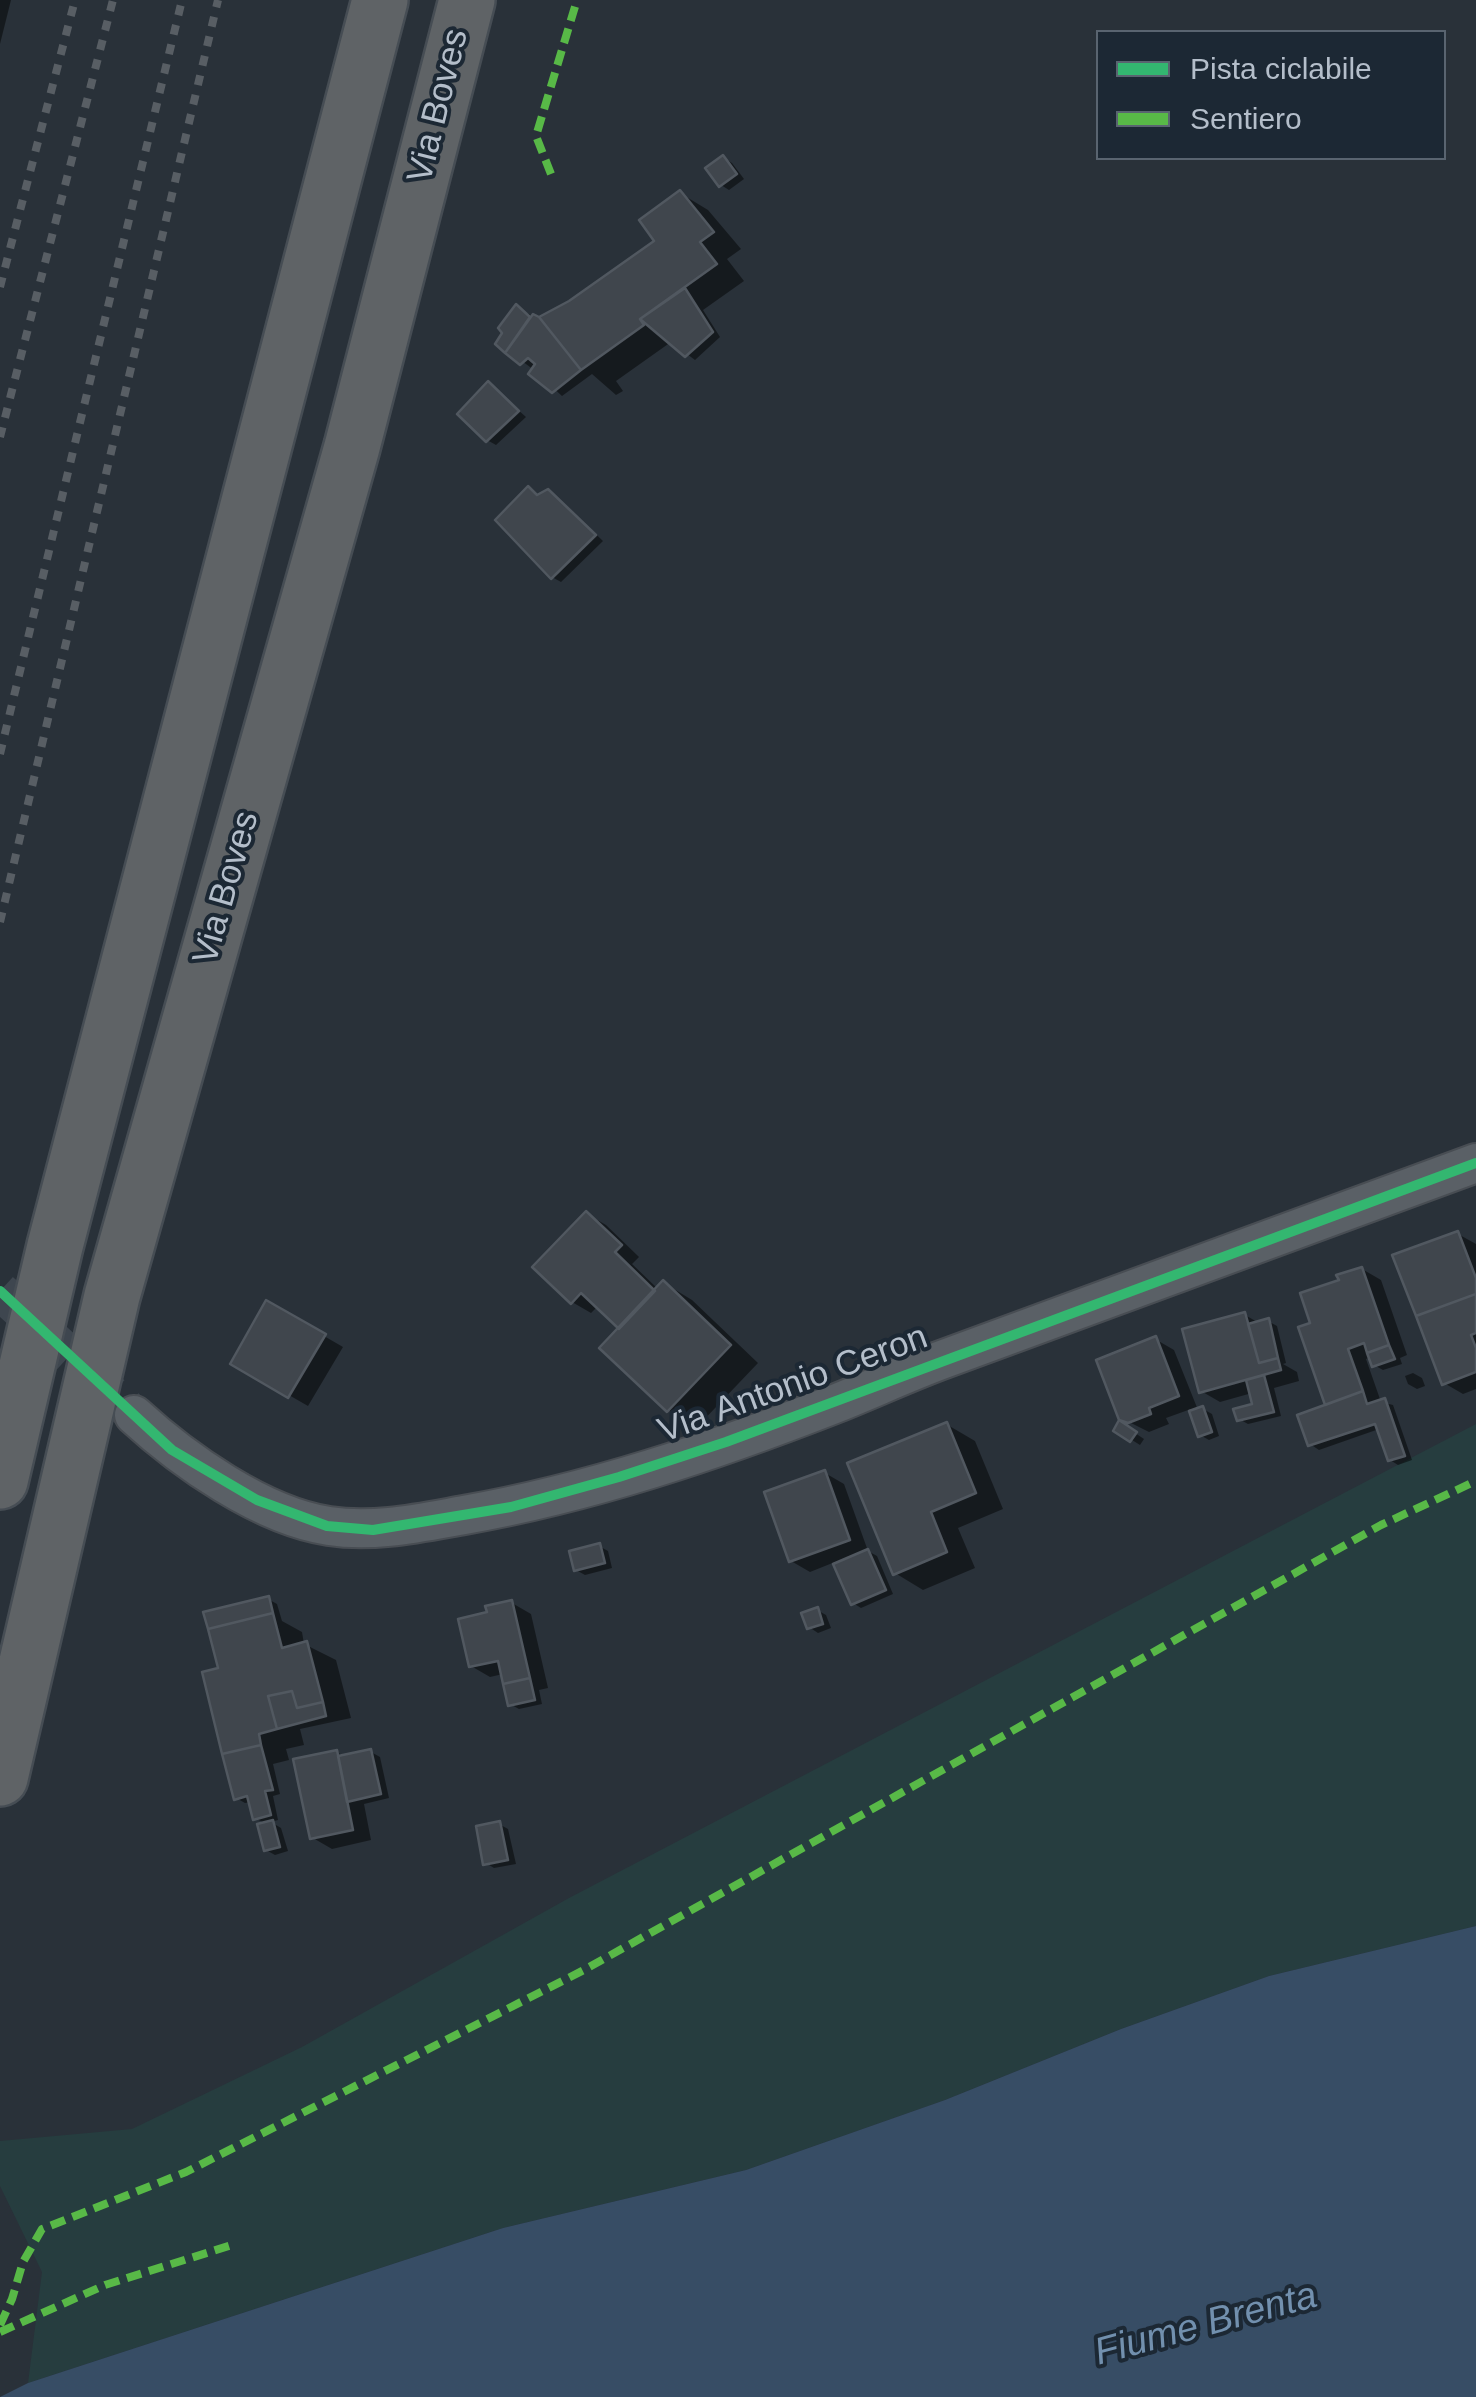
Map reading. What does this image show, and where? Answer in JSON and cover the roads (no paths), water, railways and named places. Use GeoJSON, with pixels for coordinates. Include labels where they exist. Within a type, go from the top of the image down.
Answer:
{"type":"FeatureCollection","features":[{"type":"Feature","properties":{"kind":"highway"},"geometry":{"type":"LineString","coordinates":[[0,1481],[55,1246],[380,0]]}},
{"type":"Feature","properties":{"kind":"highway","name":"Via Boves"},"geometry":{"type":"LineString","coordinates":[[0,1778],[112,1296],[352,447],[466,0]]}},
{"type":"Feature","properties":{"kind":"street","name":"Via Antonio Ceron"},"geometry":{"type":"LineString","coordinates":[[134,1416],[172,1450],[218,1480],[327,1526],[373,1530],[511,1507],[619,1478],[814,1412],[940,1360],[1476,1163]]}},
{"type":"Feature","properties":{"kind":"water","name":"Fiume Brenta"},"geometry":{"type":"Polygon","coordinates":[[[1476,1926],[1476,2397],[0,2397],[28,2383],[503,2228],[746,2170],[945,2100],[1121,2029],[1269,1976],[1476,1926]]]}},
{"type":"Feature","properties":{"kind":"tunnel"},"geometry":{"type":"LineString","coordinates":[[0,1291],[134,1415]]}},
{"type":"Feature","properties":{"kind":"railway"},"geometry":{"type":"LineString","coordinates":[[0,287],[75,0]]}},
{"type":"Feature","properties":{"kind":"railway"},"geometry":{"type":"LineString","coordinates":[[0,437],[113,0]]}},
{"type":"Feature","properties":{"kind":"railway"},"geometry":{"type":"LineString","coordinates":[[0,754],[182,0]]}},
{"type":"Feature","properties":{"kind":"railway"},"geometry":{"type":"LineString","coordinates":[[0,922],[218,0]]}}]}
